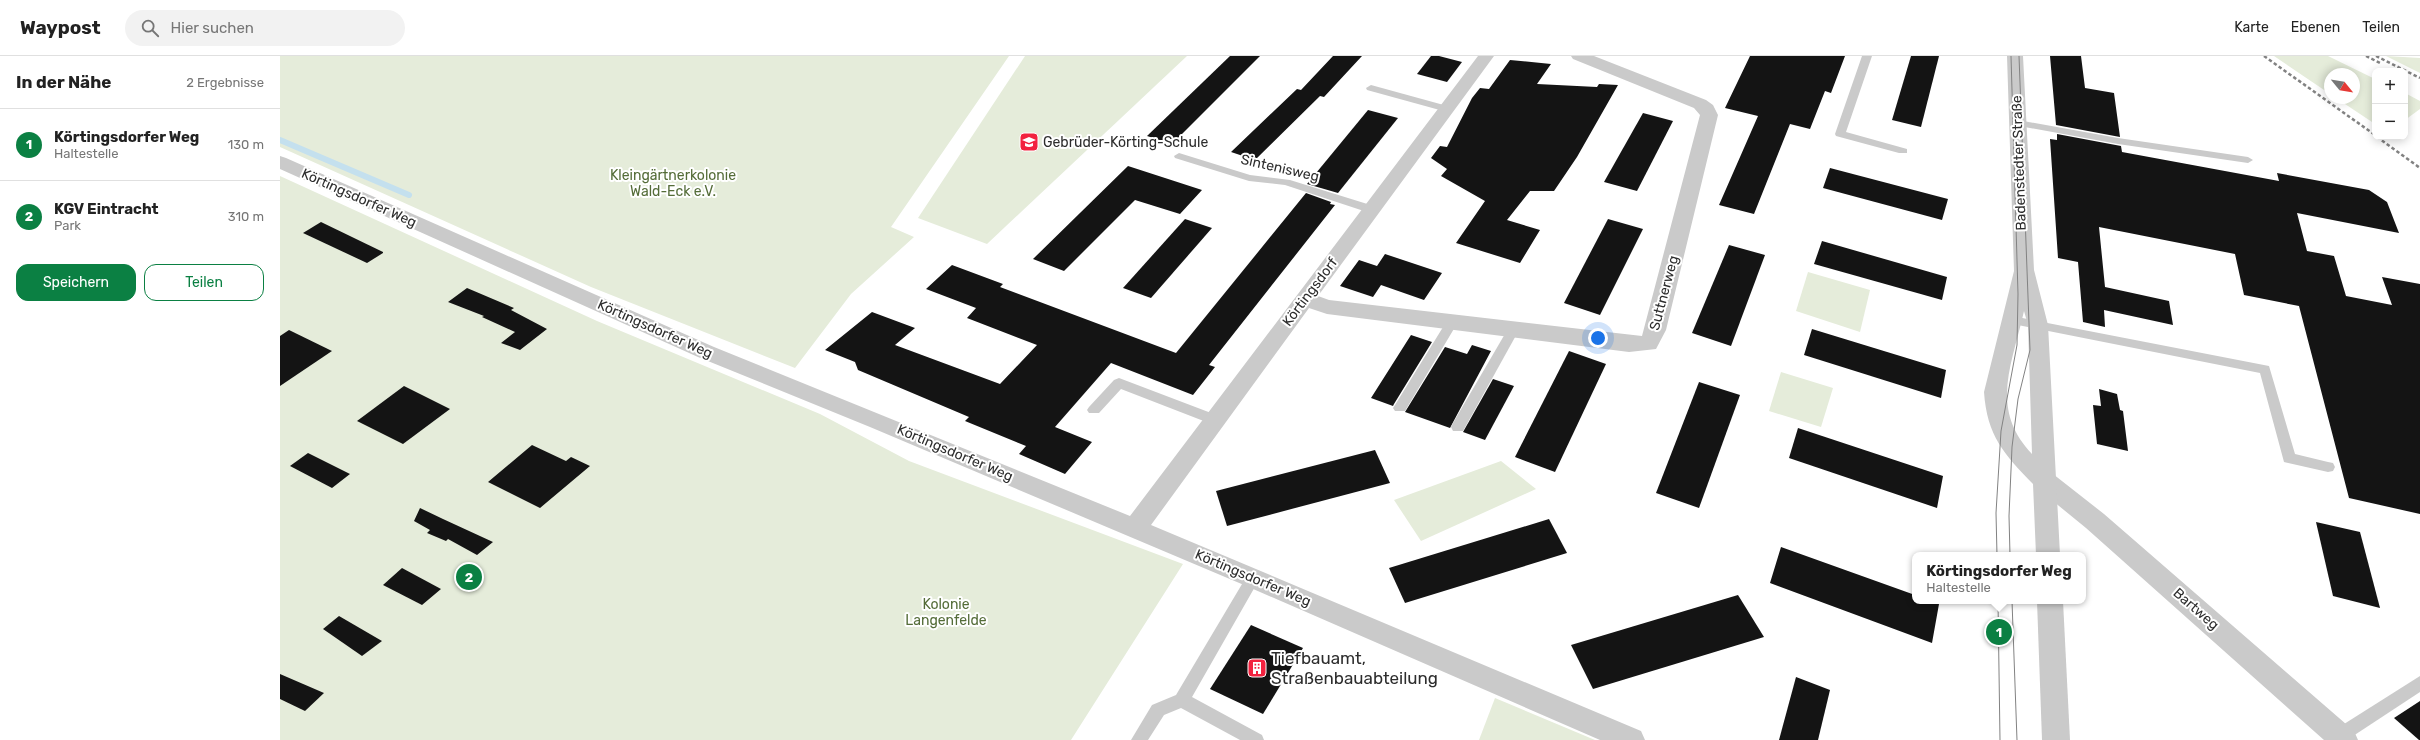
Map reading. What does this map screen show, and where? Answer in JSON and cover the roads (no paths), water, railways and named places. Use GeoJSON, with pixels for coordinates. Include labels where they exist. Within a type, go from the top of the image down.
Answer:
{"type":"FeatureCollection","features":[{"type":"Feature","properties":{"kind":"street","name":"Körtingsdorf"},"geometry":{"type":"LineString","coordinates":[[1134,529],[1214,420],[1373,210],[1486,56]]}},
{"type":"Feature","properties":{"kind":"street","name":"Suttnerweg"},"geometry":{"type":"LineString","coordinates":[[1305,299],[1327,307],[1630,344],[1649,344],[1656,330],[1709,115],[1707,109],[1700,104],[1579,56]]}},
{"type":"Feature","properties":{"kind":"street","name":"Badenstedter Straße"},"geometry":{"type":"LineString","coordinates":[[2015,56],[2024,270],[2038,325],[2048,552]]}},
{"type":"Feature","properties":{"kind":"street","name":"Körtingsdorfer Weg"},"geometry":{"type":"LineString","coordinates":[[280,162],[352,196],[706,352],[878,421],[1254,578],[1631,740]]}},
{"type":"Feature","properties":{"kind":"street","name":"Badenstedter Straße"},"geometry":{"type":"LineString","coordinates":[[2024,270],[2012,320],[2007,349],[1995,392],[1996,412],[1999,428],[2012,447],[2045,481]]}},
{"type":"Feature","properties":{"kind":"street","name":"Bartweg"},"geometry":{"type":"LineString","coordinates":[[2045,481],[2095,521],[2342,738]]}},
{"type":"Feature","properties":{"kind":"street"},"geometry":{"type":"LineString","coordinates":[[2050,604],[2056,740]]}},
{"type":"Feature","properties":{"kind":"lane"},"geometry":{"type":"LineString","coordinates":[[1867,56],[1840,134],[1903,151]]}},
{"type":"Feature","properties":{"kind":"lane"},"geometry":{"type":"LineString","coordinates":[[1371,88],[1447,109]]}},
{"type":"Feature","properties":{"kind":"lane"},"geometry":{"type":"LineString","coordinates":[[2018,123],[2118,141],[2248,160]]}},
{"type":"Feature","properties":{"kind":"lane","name":"Sintenisweg"},"geometry":{"type":"LineString","coordinates":[[1179,156],[1248,178],[1286,182],[1373,210]]}},
{"type":"Feature","properties":{"kind":"lane"},"geometry":{"type":"LineString","coordinates":[[2012,320],[2265,369],[2289,458],[2328,467]]}},
{"type":"Feature","properties":{"kind":"lane"},"geometry":{"type":"LineString","coordinates":[[1400,408],[1452,322]]}},
{"type":"Feature","properties":{"kind":"lane"},"geometry":{"type":"LineString","coordinates":[[1458,427],[1513,330]]}},
{"type":"Feature","properties":{"kind":"lane"},"geometry":{"type":"LineString","coordinates":[[1094,410],[1119,383],[1214,420]]}},
{"type":"Feature","properties":{"kind":"lane"},"geometry":{"type":"LineString","coordinates":[[1139,740],[1158,710],[1182,700],[1254,578]]}},
{"type":"Feature","properties":{"kind":"lane"},"geometry":{"type":"LineString","coordinates":[[2342,738],[2420,683]]}},
{"type":"Feature","properties":{"kind":"lane"},"geometry":{"type":"LineString","coordinates":[[1182,700],[1256,740]]}},
{"type":"Feature","properties":{"kind":"waterway"},"geometry":{"type":"LineString","coordinates":[[280,140],[409,195]]}},
{"type":"Feature","properties":{"kind":"tram line"},"geometry":{"type":"LineString","coordinates":[[1997,552],[1996,513],[2001,431],[2017,345],[2018,294],[2011,56]]}},
{"type":"Feature","properties":{"kind":"tram line"},"geometry":{"type":"LineString","coordinates":[[2010,552],[2009,516],[2012,447],[2018,399],[2030,350],[2019,56]]}},
{"type":"Feature","properties":{"kind":"tram line"},"geometry":{"type":"LineString","coordinates":[[1998,604],[2000,740]]}},
{"type":"Feature","properties":{"kind":"tram line"},"geometry":{"type":"LineString","coordinates":[[2012,604],[2017,740]]}},
{"type":"Feature","properties":{"kind":"railway"},"geometry":{"type":"LineString","coordinates":[[2264,56],[2372,133]]}},
{"type":"Feature","properties":{"kind":"railway"},"geometry":{"type":"LineString","coordinates":[[2366,56],[2380,63]]}},
{"type":"Feature","properties":{"kind":"railway"},"geometry":{"type":"LineString","coordinates":[[2376,56],[2420,78]]}},
{"type":"Feature","properties":{"kind":"railway"},"geometry":{"type":"LineString","coordinates":[[2381,140],[2420,168]]}},
{"type":"Feature","properties":{"kind":"place","name":"Gebrüder-Körting-Schule"},"geometry":{"type":"Point","coordinates":[1029,142]}},
{"type":"Feature","properties":{"kind":"place","name":"KGV Eintracht"},"geometry":{"type":"Point","coordinates":[469,577]}},
{"type":"Feature","properties":{"kind":"place","name":"Körtingsdorfer Weg"},"geometry":{"type":"Point","coordinates":[1999,632]}},
{"type":"Feature","properties":{"kind":"place","name":"Tiefbauamt, Straßenbauabteilung"},"geometry":{"type":"Point","coordinates":[1257,668]}},
{"type":"Feature","properties":{"kind":"park label","name":"Kleingärtnerkolonie Wald-Eck e.V."},"geometry":{"type":"Point","coordinates":[673,184]}},
{"type":"Feature","properties":{"kind":"park label","name":"Kolonie Langenfelde"},"geometry":{"type":"Point","coordinates":[946,612]}}]}
